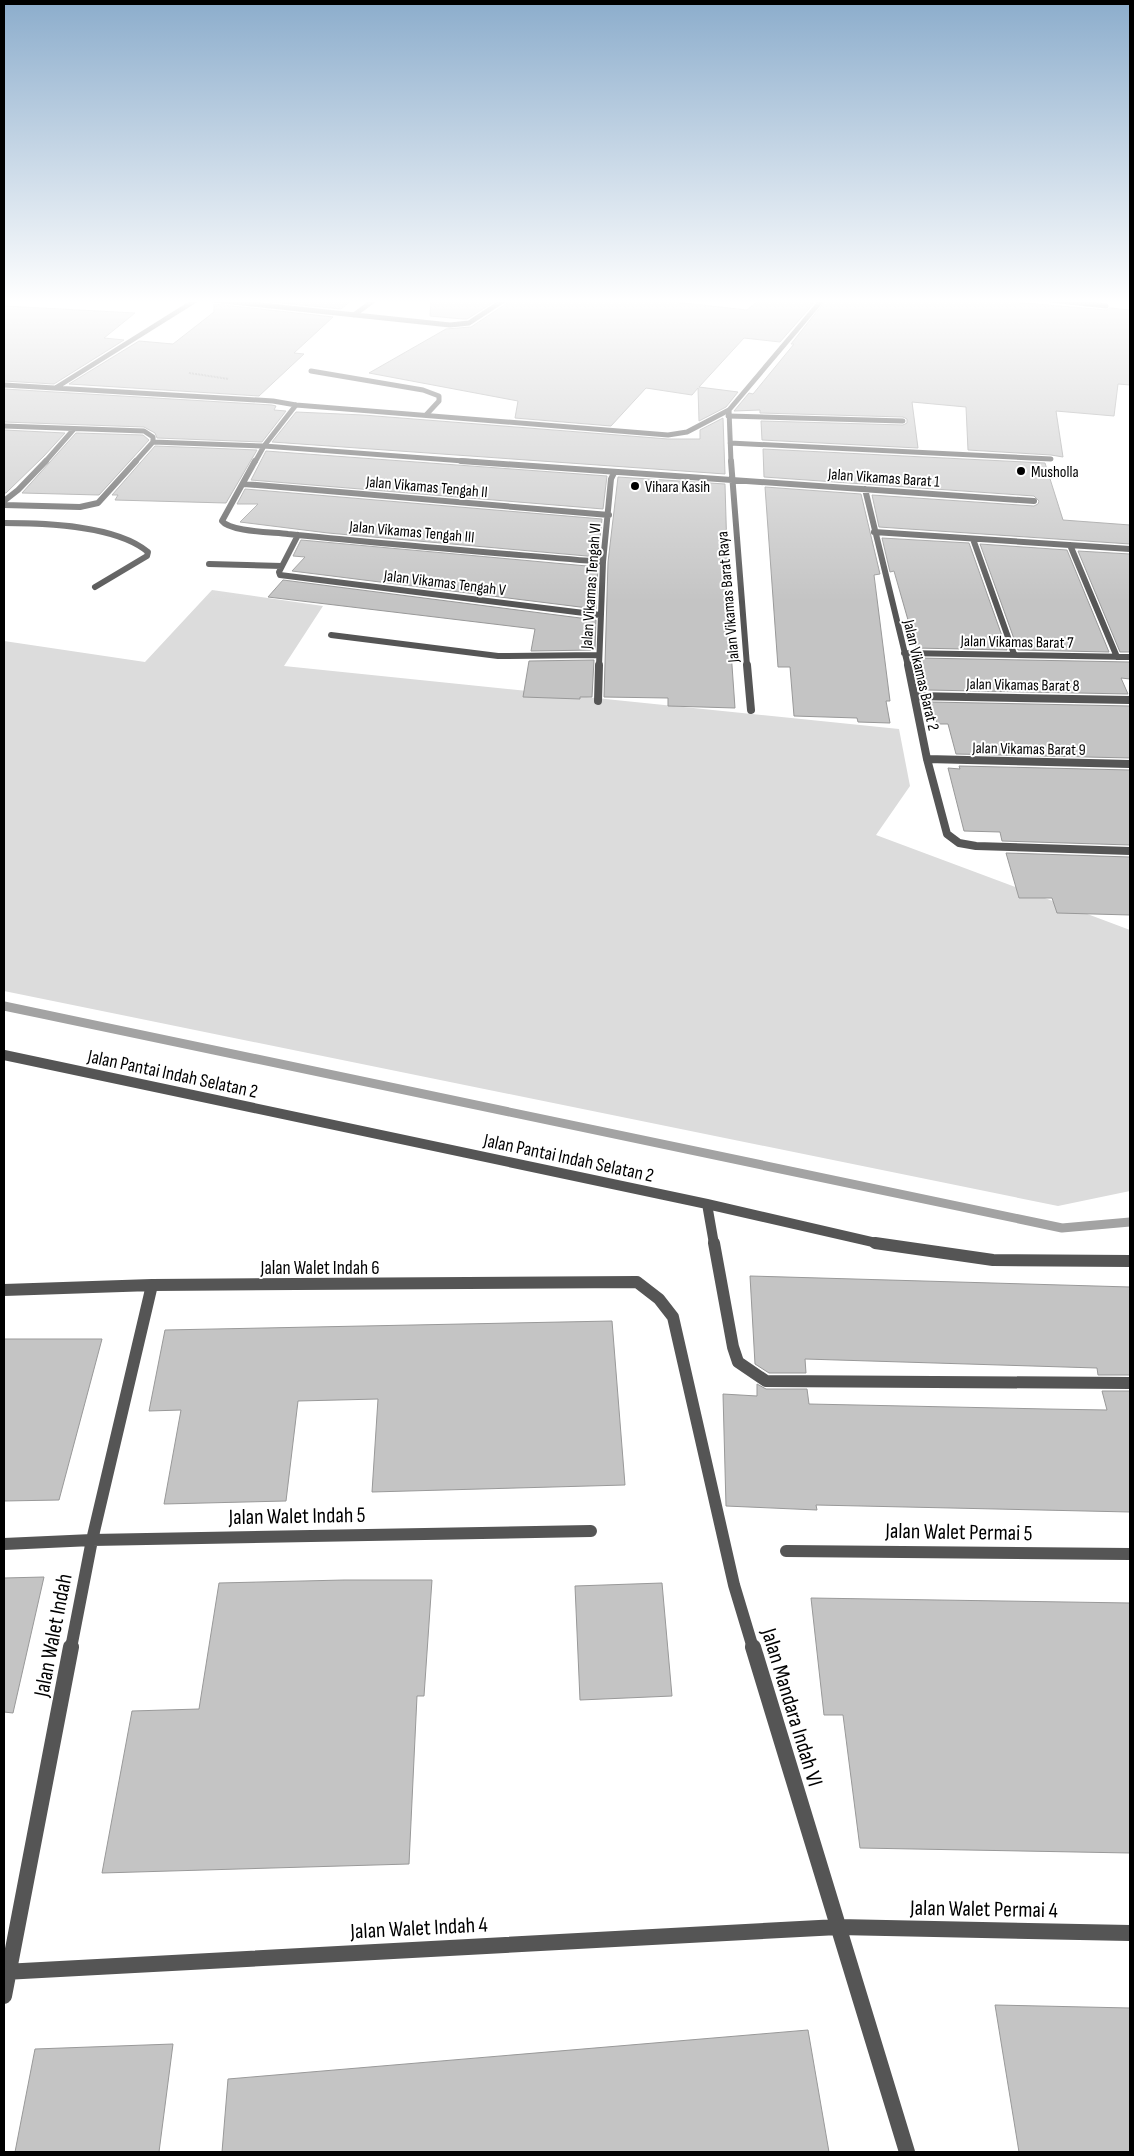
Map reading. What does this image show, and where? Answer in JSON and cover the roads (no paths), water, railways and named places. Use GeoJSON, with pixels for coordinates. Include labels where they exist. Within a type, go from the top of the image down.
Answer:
{"type":"FeatureCollection","features":[{"type":"Feature","properties":{"kind":"street"},"geometry":{"type":"LineString","coordinates":[[267,401],[296,405],[668,435],[687,432],[728,413],[738,401]]}},
{"type":"Feature","properties":{"kind":"street"},"geometry":{"type":"LineString","coordinates":[[426,415],[440,401]]}},
{"type":"Feature","properties":{"kind":"street"},"geometry":{"type":"LineString","coordinates":[[244,484],[264,446],[296,405]]}},
{"type":"Feature","properties":{"kind":"street"},"geometry":{"type":"LineString","coordinates":[[728,413],[903,421]]}},
{"type":"Feature","properties":{"kind":"street","name":"Jalan Vikamas Barat Raya"},"geometry":{"type":"LineString","coordinates":[[728,413],[751,710]]}},
{"type":"Feature","properties":{"kind":"street"},"geometry":{"type":"LineString","coordinates":[[4,426],[144,431],[153,437],[153,442],[98,503],[80,507],[4,503]]}},
{"type":"Feature","properties":{"kind":"street"},"geometry":{"type":"LineString","coordinates":[[4,503],[74,429]]}},
{"type":"Feature","properties":{"kind":"street","name":"Jalan Vikamas Barat 1"},"geometry":{"type":"LineString","coordinates":[[153,442],[264,446],[614,473],[1034,501]]}},
{"type":"Feature","properties":{"kind":"street"},"geometry":{"type":"LineString","coordinates":[[730,443],[1051,459]]}},
{"type":"Feature","properties":{"kind":"street","name":"Jalan Vikamas Tengah VI"},"geometry":{"type":"LineString","coordinates":[[598,701],[602,562],[609,515],[611,478],[614,473]]}},
{"type":"Feature","properties":{"kind":"street","name":"Jalan Vikamas Tengah II"},"geometry":{"type":"LineString","coordinates":[[244,484],[609,515]]}},
{"type":"Feature","properties":{"kind":"street","name":"Jalan Vikamas Tengah III"},"geometry":{"type":"LineString","coordinates":[[244,484],[222,521],[224,524],[241,529],[298,535],[602,562]]}},
{"type":"Feature","properties":{"kind":"street","name":"Jalan Vikamas Barat 2"},"geometry":{"type":"LineString","coordinates":[[865,490],[946,834],[959,843],[976,846],[1130,851]]}},
{"type":"Feature","properties":{"kind":"street"},"geometry":{"type":"LineString","coordinates":[[4,523],[52,524],[90,530],[125,540],[145,548],[148,552],[147,556],[95,588]]}},
{"type":"Feature","properties":{"kind":"street"},"geometry":{"type":"LineString","coordinates":[[874,532],[1130,549]]}},
{"type":"Feature","properties":{"kind":"street"},"geometry":{"type":"LineString","coordinates":[[209,564],[282,566],[298,535]]}},
{"type":"Feature","properties":{"kind":"street"},"geometry":{"type":"LineString","coordinates":[[973,539],[1014,654]]}},
{"type":"Feature","properties":{"kind":"street"},"geometry":{"type":"LineString","coordinates":[[1070,545],[1117,657]]}},
{"type":"Feature","properties":{"kind":"street","name":"Jalan Vikamas Tengah V"},"geometry":{"type":"LineString","coordinates":[[282,566],[278,572],[286,577],[600,615]]}},
{"type":"Feature","properties":{"kind":"street"},"geometry":{"type":"LineString","coordinates":[[331,635],[498,656],[599,655]]}},
{"type":"Feature","properties":{"kind":"street","name":"Jalan Vikamas Barat 7"},"geometry":{"type":"LineString","coordinates":[[904,653],[1130,657]]}},
{"type":"Feature","properties":{"kind":"street","name":"Jalan Vikamas Barat 8"},"geometry":{"type":"LineString","coordinates":[[915,696],[1130,700]]}},
{"type":"Feature","properties":{"kind":"street","name":"Jalan Vikamas Barat 9"},"geometry":{"type":"LineString","coordinates":[[927,759],[1130,764]]}},
{"type":"Feature","properties":{"kind":"street","name":"Jalan Pantai Indah Selatan 2"},"geometry":{"type":"LineString","coordinates":[[4,1055],[707,1204],[889,1246],[993,1260],[1130,1261]]}},
{"type":"Feature","properties":{"kind":"street"},"geometry":{"type":"LineString","coordinates":[[707,1204],[733,1347],[738,1362],[766,1381],[1130,1383]]}},
{"type":"Feature","properties":{"kind":"street","name":"Jalan Walet Indah 6"},"geometry":{"type":"LineString","coordinates":[[4,1290],[152,1285],[637,1282]]}},
{"type":"Feature","properties":{"kind":"street","name":"Jalan Mandara Indah VI"},"geometry":{"type":"LineString","coordinates":[[637,1282],[659,1298],[673,1318],[734,1585],[907,2152]]}},
{"type":"Feature","properties":{"kind":"street","name":"Jalan Walet Indah"},"geometry":{"type":"LineString","coordinates":[[4,1996],[6,1972],[92,1540],[152,1285]]}},
{"type":"Feature","properties":{"kind":"street","name":"Jalan Walet Indah 5"},"geometry":{"type":"LineString","coordinates":[[4,1544],[92,1540],[591,1531]]}},
{"type":"Feature","properties":{"kind":"street","name":"Jalan Walet Permai 5"},"geometry":{"type":"LineString","coordinates":[[786,1551],[1130,1554]]}},
{"type":"Feature","properties":{"kind":"street","name":"Jalan Walet Permai 4"},"geometry":{"type":"LineString","coordinates":[[838,1927],[1130,1934]]}},
{"type":"Feature","properties":{"kind":"street","name":"Jalan Walet Indah 4"},"geometry":{"type":"LineString","coordinates":[[6,1972],[838,1927]]}},
{"type":"Feature","properties":{"kind":"waterway"},"geometry":{"type":"LineString","coordinates":[[4,1006],[1062,1228],[1130,1222]]}},
{"type":"Feature","properties":{"kind":"place","name":"Musholla"},"geometry":{"type":"Point","coordinates":[1021,471]}},
{"type":"Feature","properties":{"kind":"place","name":"Vihara Kasih"},"geometry":{"type":"Point","coordinates":[635,486]}}]}
